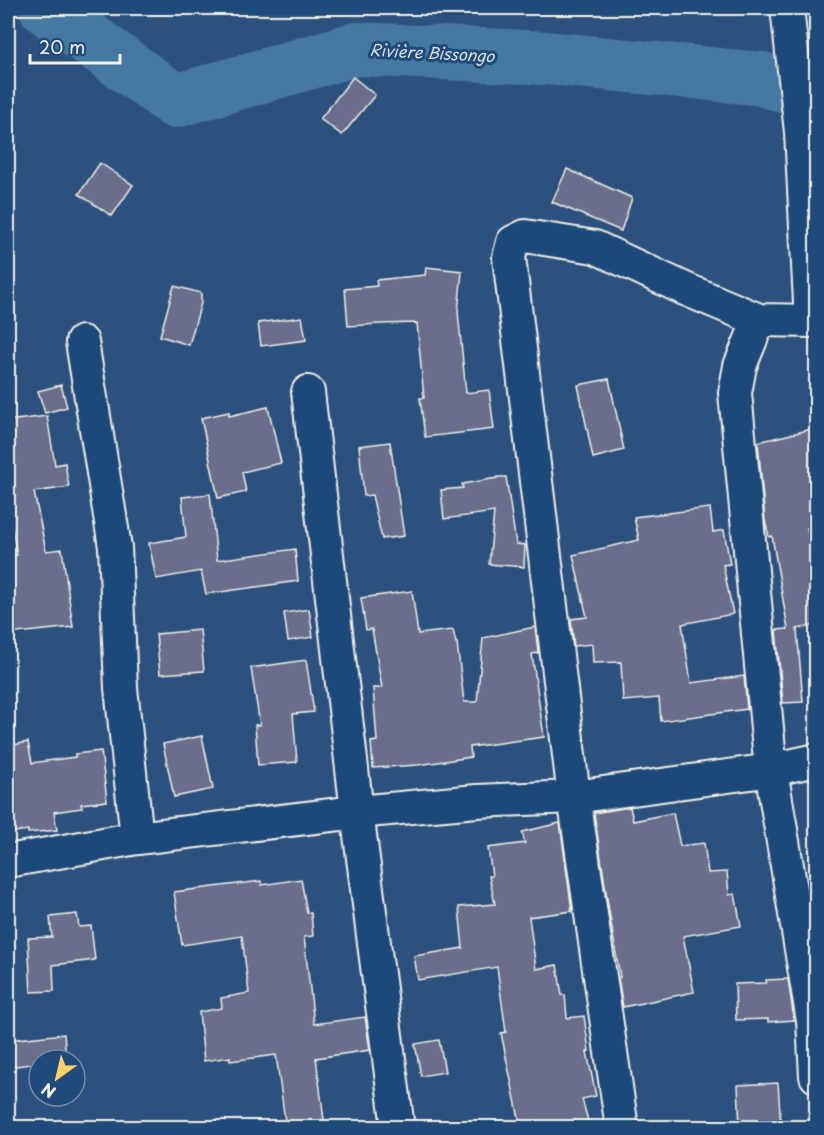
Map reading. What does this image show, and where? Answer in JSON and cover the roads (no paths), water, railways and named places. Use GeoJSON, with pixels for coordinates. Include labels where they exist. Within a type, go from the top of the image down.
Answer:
{"type":"FeatureCollection","features":[{"type":"Feature","properties":{"kind":"street"},"geometry":{"type":"LineString","coordinates":[[622,1128],[574,797],[509,257],[513,242],[525,236],[595,247],[759,320],[814,321],[801,132],[787,8]]}},
{"type":"Feature","properties":{"kind":"street"},"geometry":{"type":"LineString","coordinates":[[759,320],[740,366],[735,393],[771,770],[813,1021],[816,1076]]}},
{"type":"Feature","properties":{"kind":"street"},"geometry":{"type":"LineString","coordinates":[[82,342],[115,547],[121,688],[137,838]]}},
{"type":"Feature","properties":{"kind":"street"},"geometry":{"type":"LineString","coordinates":[[308,392],[357,812],[398,1128]]}},
{"type":"Feature","properties":{"kind":"street"},"geometry":{"type":"LineString","coordinates":[[8,861],[137,838],[357,812],[477,801],[574,797],[771,770],[816,760]]}},
{"type":"Feature","properties":{"kind":"waterway","name":"Rivière Bissongo"},"geometry":{"type":"LineString","coordinates":[[46,8],[175,101],[356,49],[547,58],[762,79],[816,96]]}}]}
